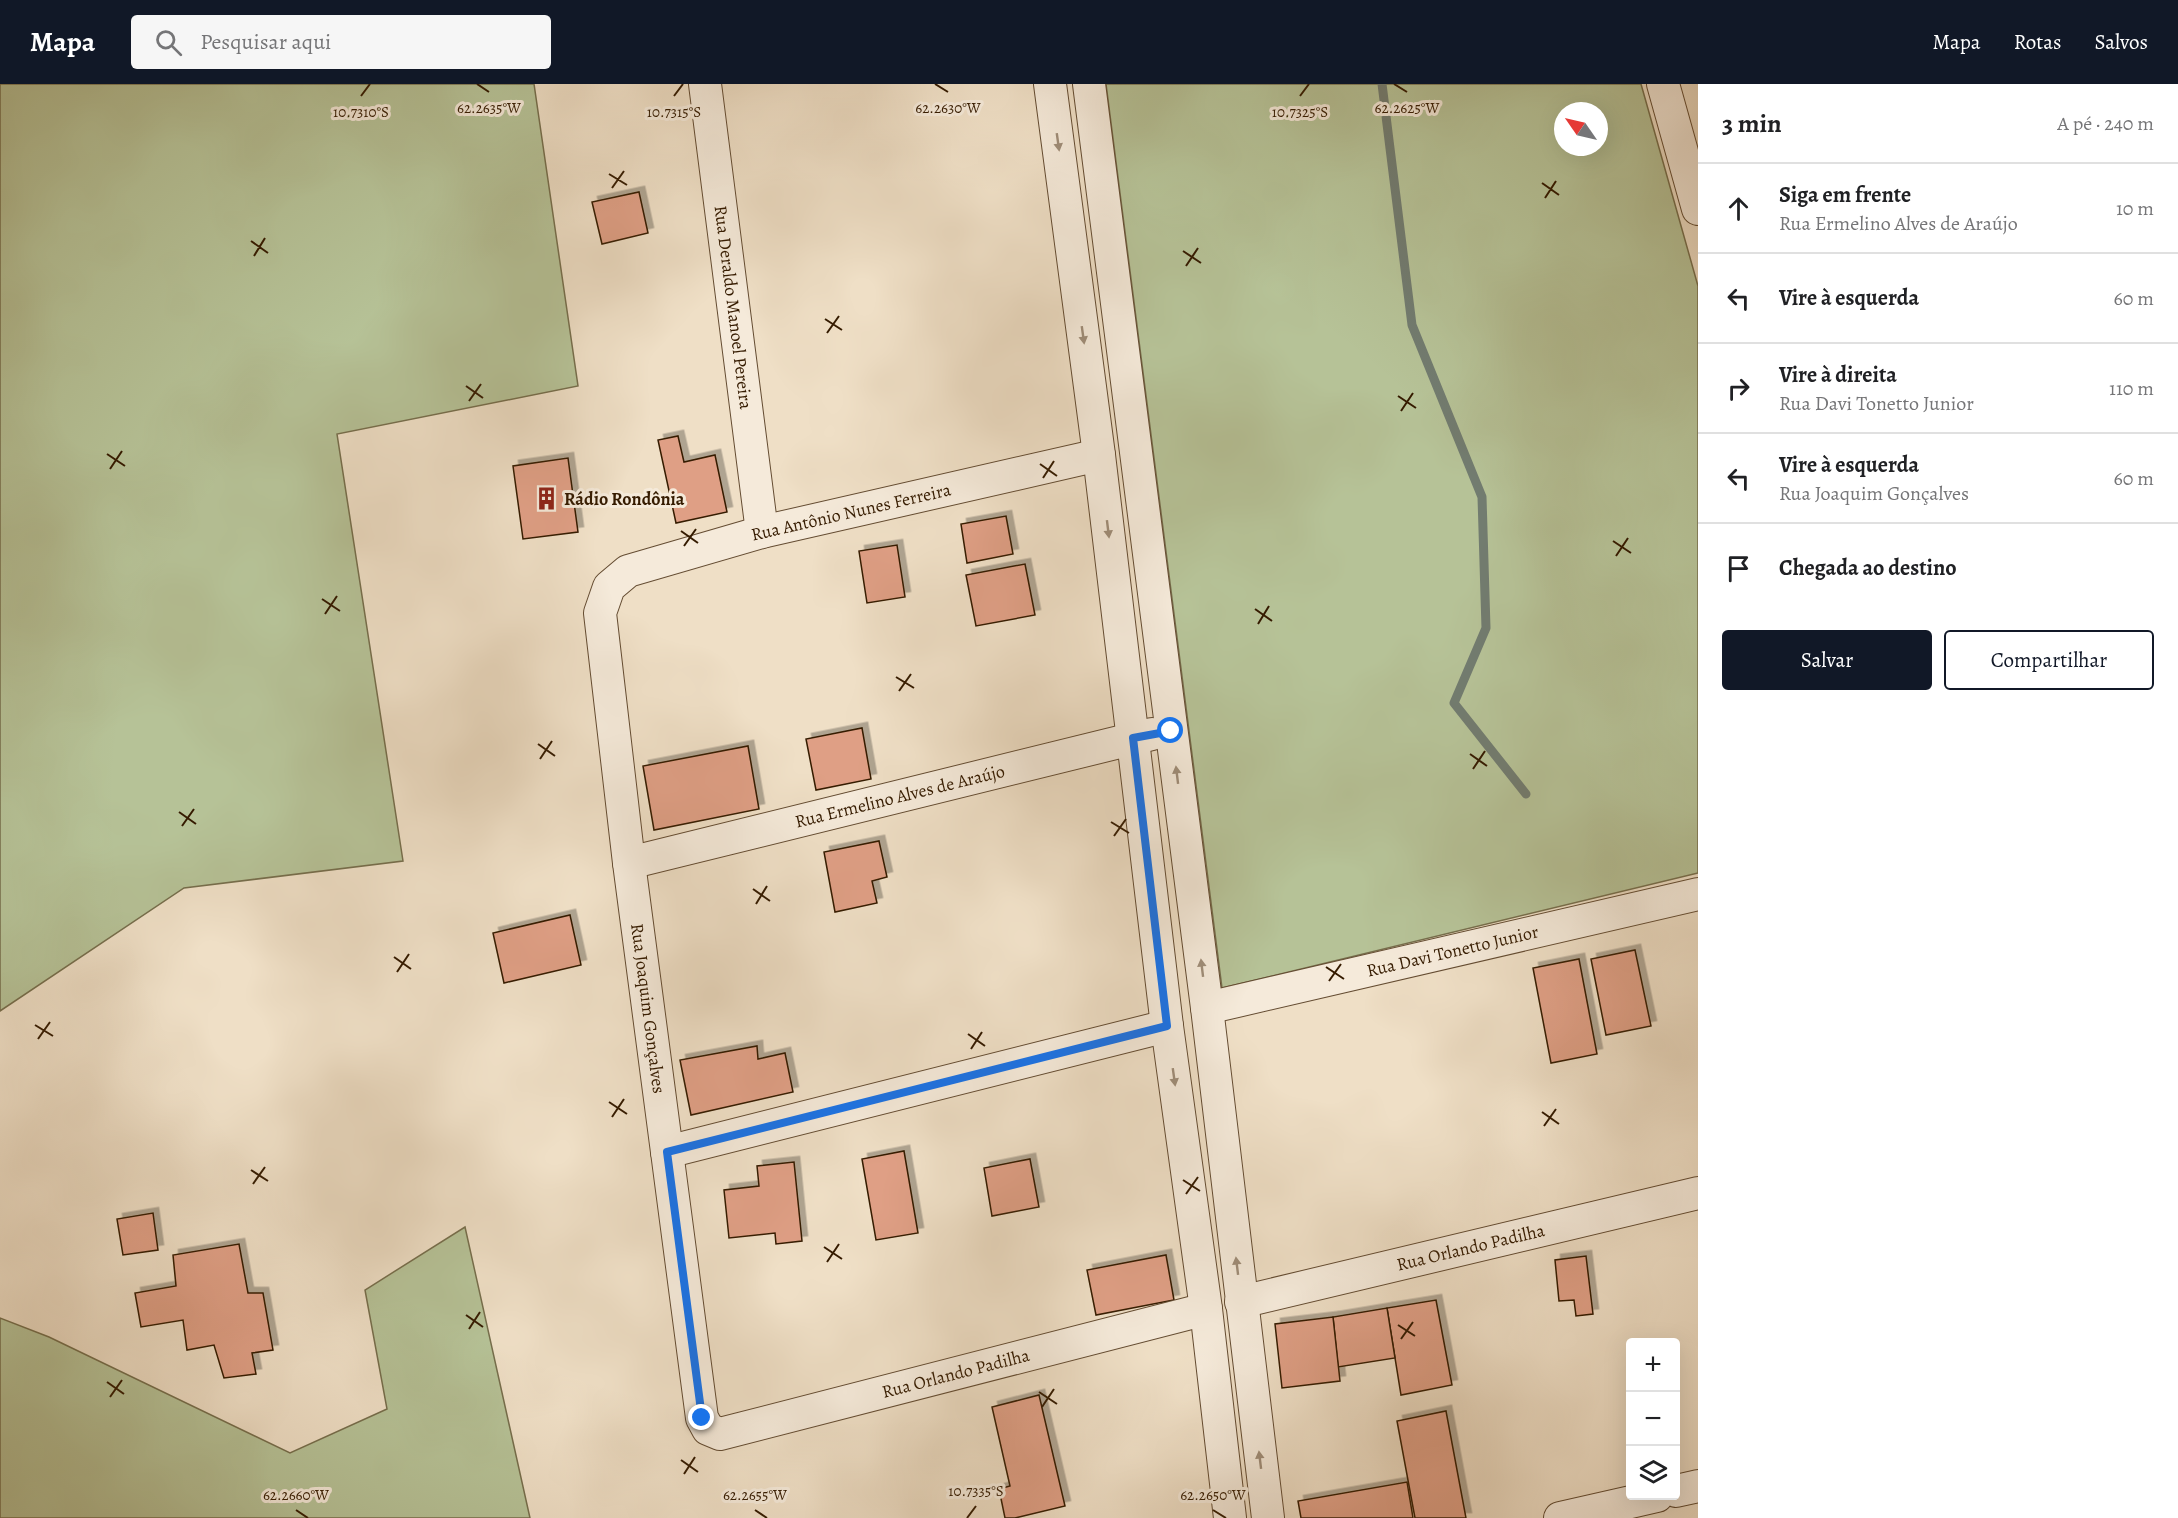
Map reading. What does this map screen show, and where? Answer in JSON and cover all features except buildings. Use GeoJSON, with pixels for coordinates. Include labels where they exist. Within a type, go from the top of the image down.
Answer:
{"type":"FeatureCollection","features":[{"type":"Feature","properties":{"kind":"street","name":"Rua Deraldo Manoel Pereira"},"geometry":{"type":"LineString","coordinates":[[705,84],[762,531]]}},
{"type":"Feature","properties":{"kind":"street"},"geometry":{"type":"LineString","coordinates":[[1050,84],[1099,454],[1167,1026],[1206,1309],[1230,1518]]}},
{"type":"Feature","properties":{"kind":"street"},"geometry":{"type":"LineString","coordinates":[[1089,84],[1207,1008],[1268,1518]]}},
{"type":"Feature","properties":{"kind":"street"},"geometry":{"type":"LineString","coordinates":[[1663,84],[1698,209]]}},
{"type":"Feature","properties":{"kind":"street","name":"Rua Antônio Nunes Ferreira"},"geometry":{"type":"LineString","coordinates":[[609,587],[628,571],[762,531],[1099,454]]}},
{"type":"Feature","properties":{"kind":"street","name":"Rua Joaquim Gonçalves"},"geometry":{"type":"LineString","coordinates":[[609,587],[600,612],[629,863],[702,1418],[708,1429]]}},
{"type":"Feature","properties":{"kind":"street","name":"Rua Ermelino Alves de Araújo"},"geometry":{"type":"LineString","coordinates":[[629,863],[1133,738],[1171,731]]}},
{"type":"Feature","properties":{"kind":"street","name":"Rua Davi Tonetto Junior"},"geometry":{"type":"LineString","coordinates":[[1207,1008],[1698,894]]}},
{"type":"Feature","properties":{"kind":"street"},"geometry":{"type":"LineString","coordinates":[[667,1152],[1167,1026]]}},
{"type":"Feature","properties":{"kind":"street","name":"Rua Orlando Padilha"},"geometry":{"type":"LineString","coordinates":[[1241,1302],[1698,1193]]}},
{"type":"Feature","properties":{"kind":"street","name":"Rua Orlando Padilha"},"geometry":{"type":"LineString","coordinates":[[708,1429],[720,1434],[1206,1309]]}},
{"type":"Feature","properties":{"kind":"street"},"geometry":{"type":"LineString","coordinates":[[1680,1490],[1698,1486]]}},
{"type":"Feature","properties":{"kind":"street"},"geometry":{"type":"LineString","coordinates":[[1560,1518],[1639,1500]]}},
{"type":"Feature","properties":{"kind":"green space"},"geometry":{"type":"Polygon","coordinates":[[[0,84],[534,84],[578,386],[337,434],[403,861],[184,888],[0,1011],[0,84]]]}},
{"type":"Feature","properties":{"kind":"green space"},"geometry":{"type":"Polygon","coordinates":[[[1106,84],[1641,84],[1698,286],[1698,873],[1222,988],[1106,84]]]}},
{"type":"Feature","properties":{"kind":"green space"},"geometry":{"type":"Polygon","coordinates":[[[465,1227],[530,1518],[0,1518],[0,1318],[49,1337],[290,1453],[387,1409],[365,1290],[465,1227]]]}},
{"type":"Feature","properties":{"kind":"waterway"},"geometry":{"type":"LineString","coordinates":[[1382,84],[1412,325],[1482,497],[1486,628],[1454,703],[1526,794]]}},
{"type":"Feature","properties":{"kind":"place","name":"Rádio Rondônia"},"geometry":{"type":"Point","coordinates":[546,499]}},
{"type":"Feature","properties":{"kind":"route"},"geometry":{"type":"LineString","coordinates":[[702,1418],[667,1152],[1167,1026],[1133,738],[1171,731]]}}]}
